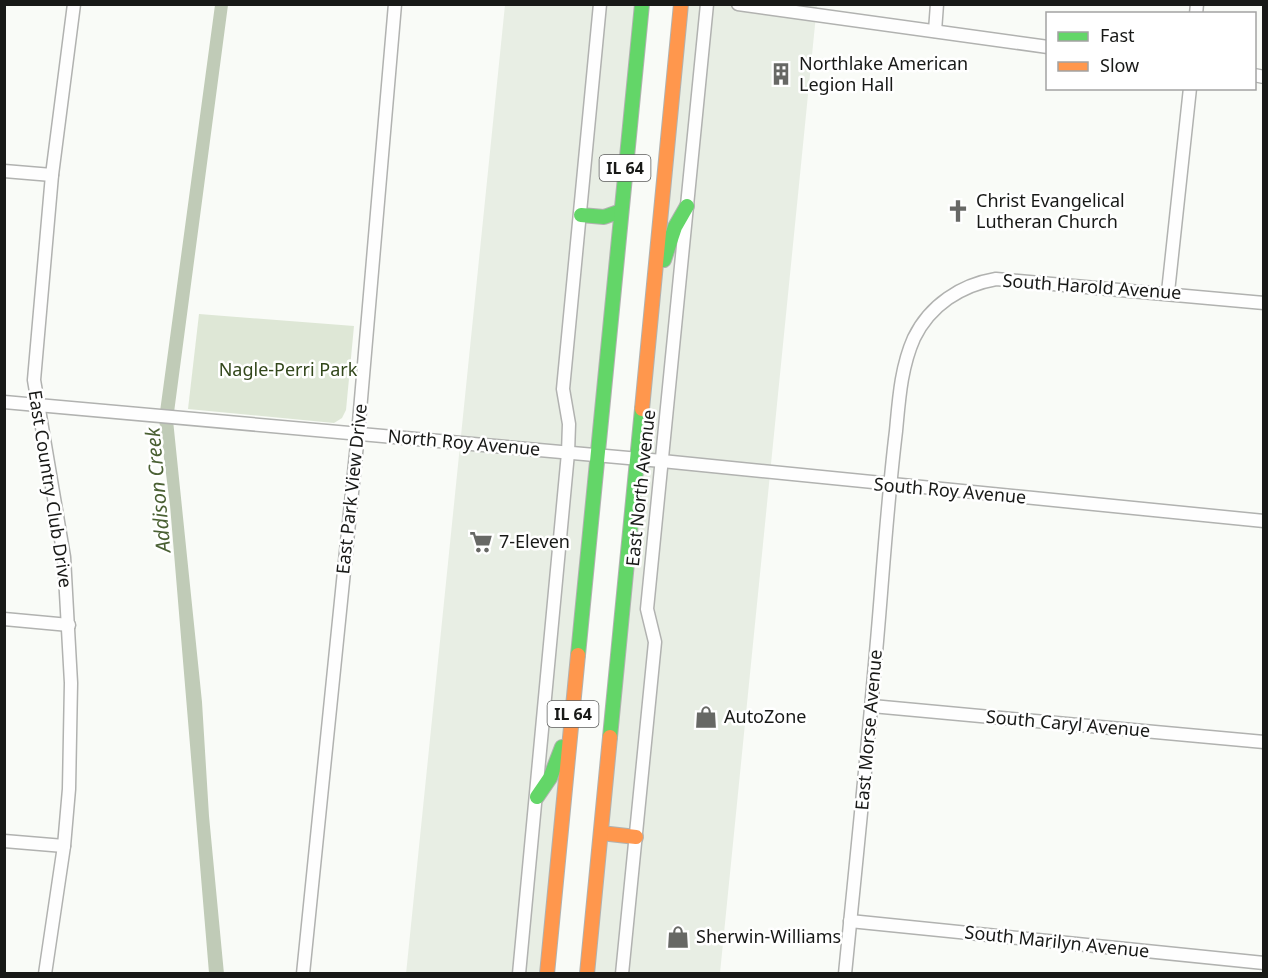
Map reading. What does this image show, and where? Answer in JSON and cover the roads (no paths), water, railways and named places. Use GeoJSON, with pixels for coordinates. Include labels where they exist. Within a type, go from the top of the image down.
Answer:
{"type":"FeatureCollection","features":[{"type":"Feature","properties":{"kind":"main road","name":"IL 64"},"geometry":{"type":"LineString","coordinates":[[547,974],[642,4]]}},
{"type":"Feature","properties":{"kind":"main road","name":"East North Avenue"},"geometry":{"type":"LineString","coordinates":[[587,974],[681,4]]}},
{"type":"Feature","properties":{"kind":"main road"},"geometry":{"type":"LineString","coordinates":[[654,291],[675,227],[687,206]]}},
{"type":"Feature","properties":{"kind":"main road"},"geometry":{"type":"LineString","coordinates":[[581,215],[604,217],[621,211]]}},
{"type":"Feature","properties":{"kind":"main road"},"geometry":{"type":"LineString","coordinates":[[537,797],[550,778],[572,722]]}},
{"type":"Feature","properties":{"kind":"main road"},"geometry":{"type":"LineString","coordinates":[[601,833],[636,837]]}},
{"type":"Feature","properties":{"kind":"street","name":"East Country Club Drive"},"geometry":{"type":"LineString","coordinates":[[45,974],[64,846],[71,736],[69,625],[64,557],[34,380],[52,175],[74,4]]}},
{"type":"Feature","properties":{"kind":"street","name":"East Park View Drive"},"geometry":{"type":"LineString","coordinates":[[303,974],[358,434],[395,4]]}},
{"type":"Feature","properties":{"kind":"street"},"geometry":{"type":"LineString","coordinates":[[519,974],[568,453],[569,424],[563,389],[600,4]]}},
{"type":"Feature","properties":{"kind":"street","name":"East North Avenue"},"geometry":{"type":"LineString","coordinates":[[622,974],[655,642],[647,609],[707,4]]}},
{"type":"Feature","properties":{"kind":"street"},"geometry":{"type":"LineString","coordinates":[[738,4],[1046,47]]}},
{"type":"Feature","properties":{"kind":"street"},"geometry":{"type":"LineString","coordinates":[[935,32],[938,4]]}},
{"type":"Feature","properties":{"kind":"street"},"geometry":{"type":"LineString","coordinates":[[1168,292],[1190,90]]}},
{"type":"Feature","properties":{"kind":"street"},"geometry":{"type":"LineString","coordinates":[[4,171],[52,175]]}},
{"type":"Feature","properties":{"kind":"street","name":"South Harold Avenue"},"geometry":{"type":"LineString","coordinates":[[890,486],[901,381],[908,352],[926,319],[951,296],[983,282],[1007,279],[1168,292],[1263,303]]}},
{"type":"Feature","properties":{"kind":"street","name":"North Roy Avenue"},"geometry":{"type":"LineString","coordinates":[[4,402],[636,459]]}},
{"type":"Feature","properties":{"kind":"street","name":"South Roy Avenue"},"geometry":{"type":"LineString","coordinates":[[636,459],[890,486],[1263,520]]}},
{"type":"Feature","properties":{"kind":"street","name":"East Morse Avenue"},"geometry":{"type":"LineString","coordinates":[[845,974],[872,706],[890,486]]}},
{"type":"Feature","properties":{"kind":"street"},"geometry":{"type":"LineString","coordinates":[[4,619],[69,625]]}},
{"type":"Feature","properties":{"kind":"street","name":"South Caryl Avenue"},"geometry":{"type":"LineString","coordinates":[[872,706],[1263,742]]}},
{"type":"Feature","properties":{"kind":"street"},"geometry":{"type":"LineString","coordinates":[[4,841],[64,846]]}},
{"type":"Feature","properties":{"kind":"street","name":"South Marilyn Avenue"},"geometry":{"type":"LineString","coordinates":[[850,921],[1263,963]]}},
{"type":"Feature","properties":{"kind":"place","name":"Northlake American Legion Hall"},"geometry":{"type":"Point","coordinates":[781,74]}},
{"type":"Feature","properties":{"kind":"place","name":"Christ Evangelical Lutheran Church"},"geometry":{"type":"Point","coordinates":[958,211]}},
{"type":"Feature","properties":{"kind":"place","name":"7-Eleven"},"geometry":{"type":"Point","coordinates":[481,542]}},
{"type":"Feature","properties":{"kind":"place","name":"AutoZone"},"geometry":{"type":"Point","coordinates":[706,717]}},
{"type":"Feature","properties":{"kind":"place","name":"Sherwin-Williams"},"geometry":{"type":"Point","coordinates":[678,937]}},
{"type":"Feature","properties":{"kind":"park label","name":"Nagle-Perri Park"},"geometry":{"type":"Point","coordinates":[288,370]}},
{"type":"Feature","properties":{"kind":"water label","name":"Addison Creek"},"geometry":{"type":"Point","coordinates":[158,490]}}]}
